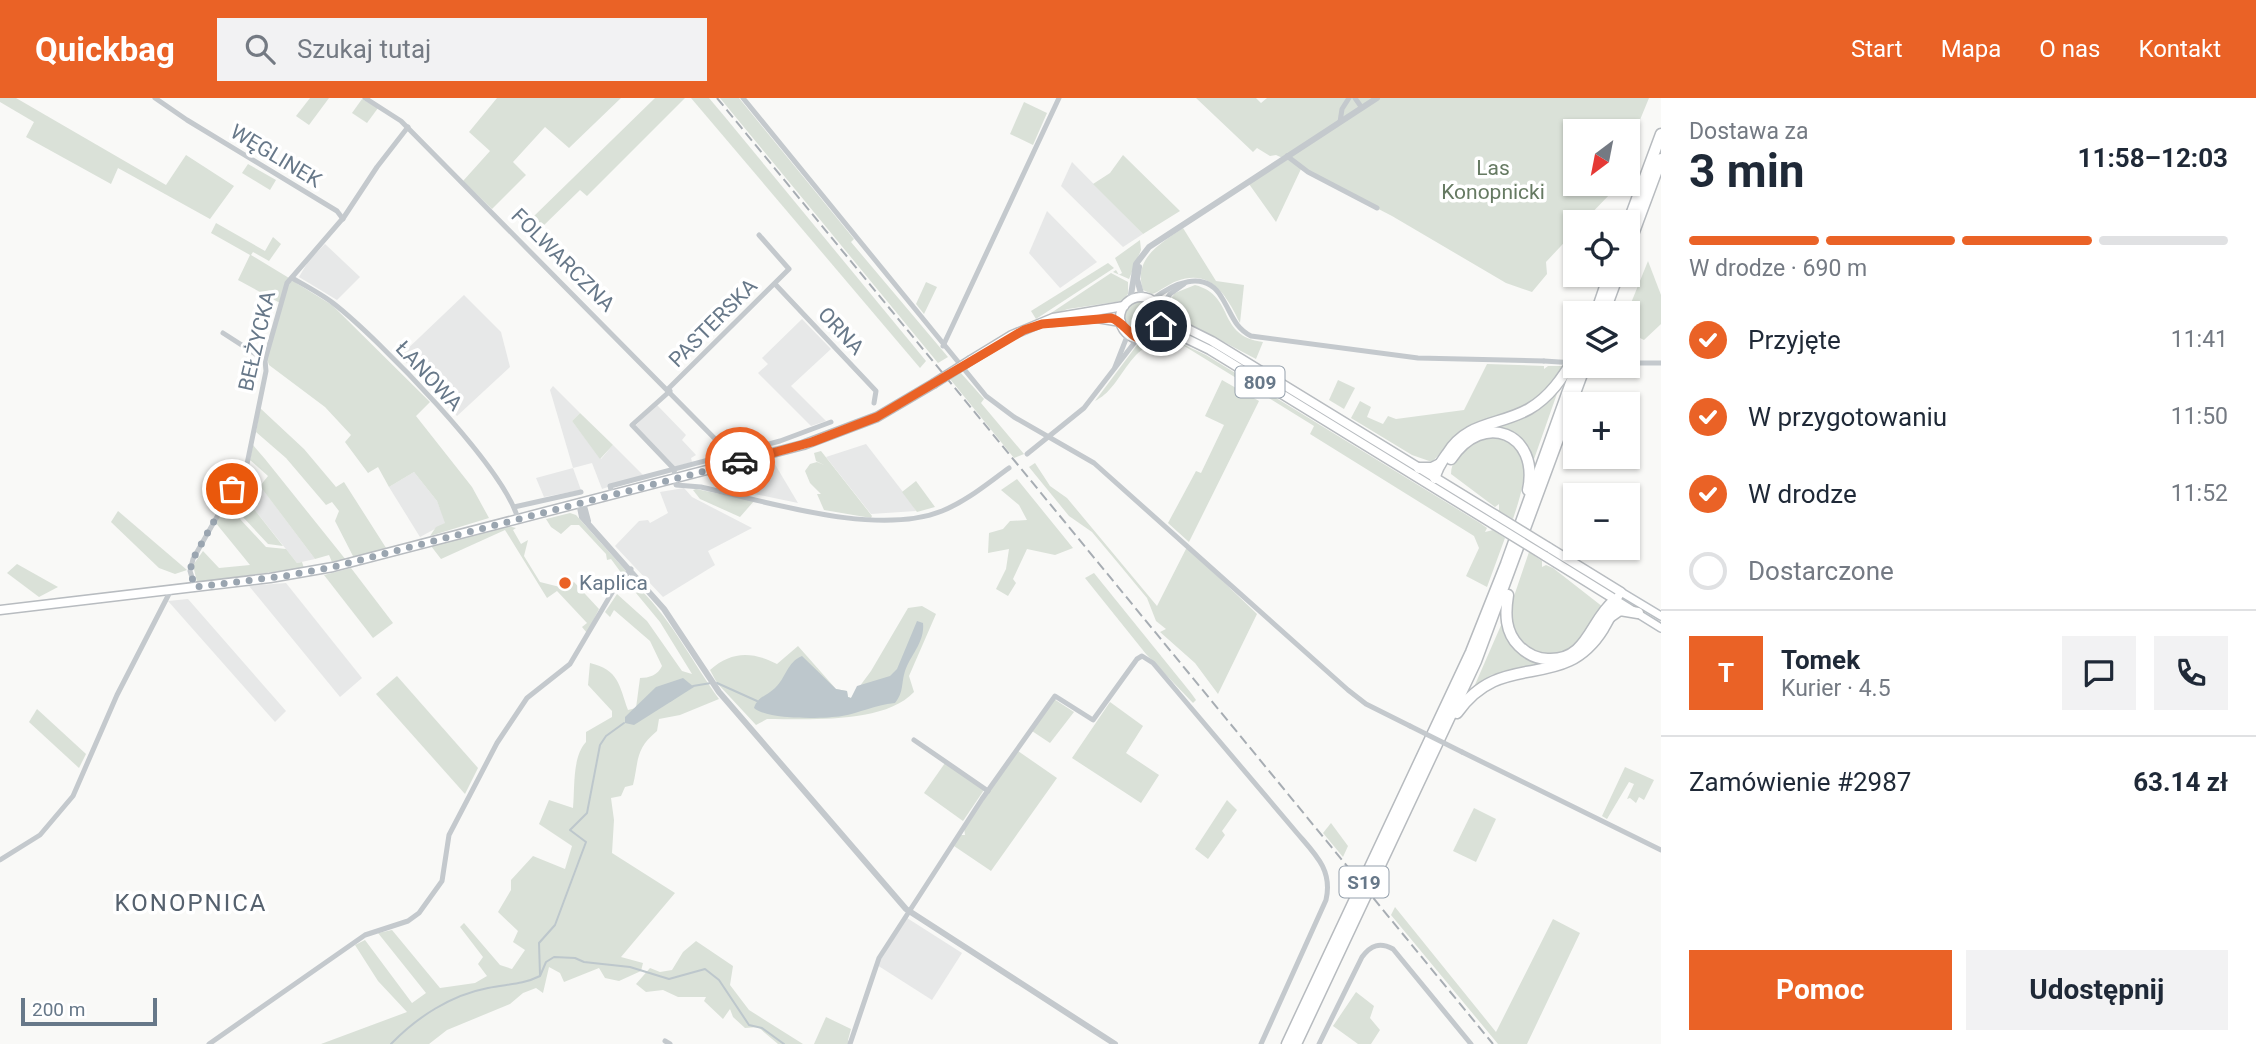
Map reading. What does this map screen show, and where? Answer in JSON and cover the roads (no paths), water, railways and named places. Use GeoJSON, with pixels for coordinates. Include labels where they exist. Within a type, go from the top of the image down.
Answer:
{"type":"FeatureCollection","features":[{"type":"Feature","properties":{"kind":"highway"},"geometry":{"type":"LineString","coordinates":[[1633,210],[1661,134]]}},
{"type":"Feature","properties":{"kind":"highway"},"geometry":{"type":"LineString","coordinates":[[1640,216],[1661,159]]}},
{"type":"Feature","properties":{"kind":"highway"},"geometry":{"type":"LineString","coordinates":[[1433,482],[1453,444],[1468,430],[1518,414],[1540,402],[1563,377]]}},
{"type":"Feature","properties":{"kind":"highway","name":"S19"},"geometry":{"type":"LineString","coordinates":[[1287,1044],[1452,696],[1521,522],[1571,378]]}},
{"type":"Feature","properties":{"kind":"highway","name":"S19"},"geometry":{"type":"LineString","coordinates":[[1296,1044],[1476,661],[1582,378]]}},
{"type":"Feature","properties":{"kind":"highway"},"geometry":{"type":"LineString","coordinates":[[1433,482],[1470,437],[1495,432],[1510,437],[1522,447],[1529,464],[1530,481],[1521,522]]}},
{"type":"Feature","properties":{"kind":"highway"},"geometry":{"type":"LineString","coordinates":[[1419,468],[1432,468],[1441,464]]}},
{"type":"Feature","properties":{"kind":"highway"},"geometry":{"type":"LineString","coordinates":[[1514,564],[1506,607],[1507,626],[1517,644],[1537,658],[1556,659],[1574,652],[1586,642],[1609,605],[1618,596]]}},
{"type":"Feature","properties":{"kind":"highway"},"geometry":{"type":"LineString","coordinates":[[1440,740],[1467,700],[1482,686],[1500,677],[1556,667],[1577,659],[1592,645],[1610,617],[1618,596]]}},
{"type":"Feature","properties":{"kind":"highway"},"geometry":{"type":"LineString","coordinates":[[1610,617],[1620,610],[1638,613]]}},
{"type":"Feature","properties":{"kind":"main road"},"geometry":{"type":"LineString","coordinates":[[0,610],[310,572],[579,503],[674,474],[700,472],[731,459],[803,445],[850,429],[892,409],[1012,335],[1069,314],[1127,303],[1142,297],[1152,300]]}},
{"type":"Feature","properties":{"kind":"main road","name":"809"},"geometry":{"type":"LineString","coordinates":[[1152,300],[1161,313],[1212,341],[1419,468],[1433,482]]}},
{"type":"Feature","properties":{"kind":"main road"},"geometry":{"type":"LineString","coordinates":[[1127,303],[1121,321],[1128,334],[1138,338],[1149,337],[1158,330],[1161,313]]}},
{"type":"Feature","properties":{"kind":"main road"},"geometry":{"type":"LineString","coordinates":[[1042,324],[1097,318],[1121,321]]}},
{"type":"Feature","properties":{"kind":"main road","name":"809"},"geometry":{"type":"LineString","coordinates":[[1158,330],[1177,334],[1210,350],[1433,482]]}},
{"type":"Feature","properties":{"kind":"main road"},"geometry":{"type":"LineString","coordinates":[[1433,482],[1496,515],[1548,547],[1661,628]]}},
{"type":"Feature","properties":{"kind":"main road"},"geometry":{"type":"LineString","coordinates":[[1433,482],[1545,556],[1661,616]]}},
{"type":"Feature","properties":{"kind":"street","name":"WĘGLINEK"},"geometry":{"type":"LineString","coordinates":[[155,98],[337,211],[343,219]]}},
{"type":"Feature","properties":{"kind":"street","name":"FOLWARCZNA"},"geometry":{"type":"LineString","coordinates":[[365,98],[408,127],[669,390],[731,459]]}},
{"type":"Feature","properties":{"kind":"street"},"geometry":{"type":"LineString","coordinates":[[743,98],[943,346],[991,401],[1091,461],[1352,693],[1410,726],[1661,850]]}},
{"type":"Feature","properties":{"kind":"street"},"geometry":{"type":"LineString","coordinates":[[943,346],[1059,98]]}},
{"type":"Feature","properties":{"kind":"street"},"geometry":{"type":"LineString","coordinates":[[1340,122],[1342,109],[1352,98],[1362,108]]}},
{"type":"Feature","properties":{"kind":"street"},"geometry":{"type":"LineString","coordinates":[[1127,303],[1136,264],[1149,247],[1377,98]]}},
{"type":"Feature","properties":{"kind":"street","name":"BEŁŻYCKA"},"geometry":{"type":"LineString","coordinates":[[195,587],[190,571],[193,559],[247,464],[265,360],[286,283],[343,219],[377,167],[408,127]]}},
{"type":"Feature","properties":{"kind":"street"},"geometry":{"type":"LineString","coordinates":[[1287,156],[1308,172],[1377,208]]}},
{"type":"Feature","properties":{"kind":"street"},"geometry":{"type":"LineString","coordinates":[[759,236],[788,266],[777,281]]}},
{"type":"Feature","properties":{"kind":"street"},"geometry":{"type":"LineString","coordinates":[[1142,297],[1138,272],[1149,247]]}},
{"type":"Feature","properties":{"kind":"street","name":"ŁANOWA"},"geometry":{"type":"LineString","coordinates":[[292,278],[333,303],[419,386],[497,480],[514,506],[517,519]]}},
{"type":"Feature","properties":{"kind":"street","name":"PASTERSKA"},"geometry":{"type":"LineString","coordinates":[[674,474],[632,425],[777,281]]}},
{"type":"Feature","properties":{"kind":"street","name":"ORNA"},"geometry":{"type":"LineString","coordinates":[[777,281],[876,391],[874,403]]}},
{"type":"Feature","properties":{"kind":"street"},"geometry":{"type":"LineString","coordinates":[[1161,313],[1170,294],[1189,282]]}},
{"type":"Feature","properties":{"kind":"street"},"geometry":{"type":"LineString","coordinates":[[1152,300],[1171,286],[1201,282],[1213,288],[1239,328],[1265,339],[1418,358],[1563,363]]}},
{"type":"Feature","properties":{"kind":"street"},"geometry":{"type":"LineString","coordinates":[[223,333],[265,360]]}},
{"type":"Feature","properties":{"kind":"street"},"geometry":{"type":"LineString","coordinates":[[1113,371],[1128,334]]}},
{"type":"Feature","properties":{"kind":"street"},"geometry":{"type":"LineString","coordinates":[[1027,454],[1084,408],[1138,338]]}},
{"type":"Feature","properties":{"kind":"street"},"geometry":{"type":"LineString","coordinates":[[1640,363],[1661,363]]}},
{"type":"Feature","properties":{"kind":"street"},"geometry":{"type":"LineString","coordinates":[[831,422],[731,459],[674,474],[676,485],[701,487],[862,521],[886,522],[940,512],[977,491],[1009,468]]}},
{"type":"Feature","properties":{"kind":"street"},"geometry":{"type":"LineString","coordinates":[[514,506],[581,492]]}},
{"type":"Feature","properties":{"kind":"street"},"geometry":{"type":"LineString","coordinates":[[579,503],[584,506],[588,521],[670,618],[719,692],[909,911],[1115,1044]]}},
{"type":"Feature","properties":{"kind":"street"},"geometry":{"type":"LineString","coordinates":[[209,1044],[365,935],[408,921],[419,913],[442,881],[449,835],[505,729],[534,691],[570,664],[613,591],[631,569]]}},
{"type":"Feature","properties":{"kind":"street"},"geometry":{"type":"LineString","coordinates":[[0,860],[40,835],[73,796],[117,695],[171,590]]}},
{"type":"Feature","properties":{"kind":"street"},"geometry":{"type":"LineString","coordinates":[[850,1044],[876,965],[988,791],[1055,696],[1093,720],[1137,659],[1147,657],[1321,861],[1327,874],[1326,900],[1261,1044]]}},
{"type":"Feature","properties":{"kind":"street"},"geometry":{"type":"LineString","coordinates":[[914,740],[988,791]]}},
{"type":"Feature","properties":{"kind":"street"},"geometry":{"type":"LineString","coordinates":[[1319,1044],[1362,957],[1368,949],[1379,945],[1393,949],[1471,1044]]}},
{"type":"Feature","properties":{"kind":"waterway"},"geometry":{"type":"LineString","coordinates":[[693,686],[711,683]]}},
{"type":"Feature","properties":{"kind":"waterway"},"geometry":{"type":"LineString","coordinates":[[717,683],[757,701]]}},
{"type":"Feature","properties":{"kind":"waterway"},"geometry":{"type":"LineString","coordinates":[[670,701],[685,690]]}},
{"type":"Feature","properties":{"kind":"waterway"},"geometry":{"type":"LineString","coordinates":[[540,975],[539,943],[555,925],[586,842],[570,830],[587,813],[600,745],[606,736],[624,723]]}},
{"type":"Feature","properties":{"kind":"waterway"},"geometry":{"type":"LineString","coordinates":[[391,1044],[423,1016],[448,1002],[474,991],[533,979],[540,976],[546,962],[554,957],[630,967],[669,979],[705,969],[719,980],[749,1025],[762,1028],[784,1044]]}},
{"type":"Feature","properties":{"kind":"railway"},"geometry":{"type":"LineString","coordinates":[[717,98],[1493,1044]]}},
{"type":"Feature","properties":{"kind":"place","name":"Kaplica"},"geometry":{"type":"Point","coordinates":[565,583]}},
{"type":"Feature","properties":{"kind":"district","name":"KONOPNICA"},"geometry":{"type":"Point","coordinates":[191,903]}},
{"type":"Feature","properties":{"kind":"park label","name":"Las Konopnicki"},"geometry":{"type":"Point","coordinates":[1493,180]}}]}
